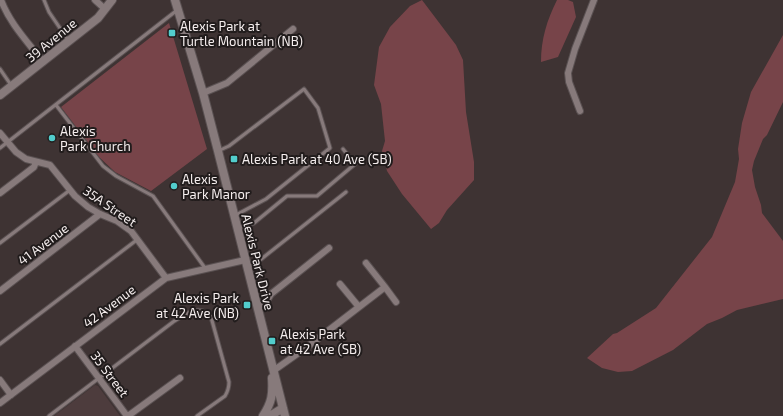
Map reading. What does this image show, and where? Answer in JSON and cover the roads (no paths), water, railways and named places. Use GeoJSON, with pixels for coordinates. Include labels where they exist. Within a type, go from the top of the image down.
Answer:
{"type":"FeatureCollection","features":[{"type":"Feature","properties":{"kind":"street"},"geometry":{"type":"LineString","coordinates":[[1,0],[11,21],[43,62]]}},
{"type":"Feature","properties":{"kind":"street"},"geometry":{"type":"LineString","coordinates":[[95,0],[105,9]]}},
{"type":"Feature","properties":{"kind":"street","name":"39 Avenue"},"geometry":{"type":"LineString","coordinates":[[0,95],[98,18],[112,0]]}},
{"type":"Feature","properties":{"kind":"street","name":"Alexis Park Drive"},"geometry":{"type":"LineString","coordinates":[[175,0],[203,93],[284,413]]}},
{"type":"Feature","properties":{"kind":"street"},"geometry":{"type":"LineString","coordinates":[[580,111],[569,82],[568,73],[575,49],[594,0]]}},
{"type":"Feature","properties":{"kind":"street"},"geometry":{"type":"LineString","coordinates":[[203,93],[227,83],[293,29]]}},
{"type":"Feature","properties":{"kind":"street","name":"35A Street"},"geometry":{"type":"LineString","coordinates":[[0,133],[16,152],[26,159],[50,165],[80,201],[100,214],[117,221],[131,231],[166,278]]}},
{"type":"Feature","properties":{"kind":"street"},"geometry":{"type":"LineString","coordinates":[[0,193],[34,167],[36,162]]}},
{"type":"Feature","properties":{"kind":"street","name":"41 Avenue"},"geometry":{"type":"LineString","coordinates":[[0,291],[100,214]]}},
{"type":"Feature","properties":{"kind":"street"},"geometry":{"type":"LineString","coordinates":[[257,306],[265,304],[271,294],[329,248]]}},
{"type":"Feature","properties":{"kind":"street"},"geometry":{"type":"LineString","coordinates":[[366,263],[396,302]]}},
{"type":"Feature","properties":{"kind":"street","name":"42 Avenue"},"geometry":{"type":"LineString","coordinates":[[0,403],[166,278],[205,268],[246,264]]}},
{"type":"Feature","properties":{"kind":"street"},"geometry":{"type":"LineString","coordinates":[[340,284],[359,307]]}},
{"type":"Feature","properties":{"kind":"street"},"geometry":{"type":"LineString","coordinates":[[263,416],[270,405],[272,393],[272,367],[290,360],[385,287]]}},
{"type":"Feature","properties":{"kind":"street","name":"35 Street"},"geometry":{"type":"LineString","coordinates":[[75,346],[127,416]]}},
{"type":"Feature","properties":{"kind":"street"},"geometry":{"type":"LineString","coordinates":[[127,416],[180,378]]}},
{"type":"Feature","properties":{"kind":"street"},"geometry":{"type":"LineString","coordinates":[[0,380],[11,395]]}},
{"type":"Feature","properties":{"kind":"street"},"geometry":{"type":"LineString","coordinates":[[270,416],[284,413]]}},
{"type":"Feature","properties":{"kind":"lane"},"geometry":{"type":"LineString","coordinates":[[44,0],[49,12],[69,42]]}},
{"type":"Feature","properties":{"kind":"lane"},"geometry":{"type":"LineString","coordinates":[[0,148],[178,10]]}},
{"type":"Feature","properties":{"kind":"lane"},"geometry":{"type":"LineString","coordinates":[[0,70],[12,86]]}},
{"type":"Feature","properties":{"kind":"lane"},"geometry":{"type":"LineString","coordinates":[[218,151],[229,146],[304,90],[318,108],[330,148],[266,199],[234,216]]}},
{"type":"Feature","properties":{"kind":"lane"},"geometry":{"type":"LineString","coordinates":[[56,105],[103,166],[116,176],[153,196],[205,268]]}},
{"type":"Feature","properties":{"kind":"lane"},"geometry":{"type":"LineString","coordinates":[[238,228],[254,223],[288,196],[317,196],[355,164],[343,149]]}},
{"type":"Feature","properties":{"kind":"lane"},"geometry":{"type":"LineString","coordinates":[[0,243],[70,190]]}},
{"type":"Feature","properties":{"kind":"lane"},"geometry":{"type":"LineString","coordinates":[[246,264],[254,264],[346,192]]}},
{"type":"Feature","properties":{"kind":"lane"},"geometry":{"type":"LineString","coordinates":[[0,344],[138,240]]}},
{"type":"Feature","properties":{"kind":"lane"},"geometry":{"type":"LineString","coordinates":[[49,416],[182,316],[198,310],[205,310],[211,317],[229,387],[225,396],[197,416]]}},
{"type":"Feature","properties":{"kind":"place","name":"Alexis Park at Turtle Mountain (NB)"},"geometry":{"type":"Point","coordinates":[172,33]}},
{"type":"Feature","properties":{"kind":"place","name":"Alexis Park Church"},"geometry":{"type":"Point","coordinates":[52,138]}},
{"type":"Feature","properties":{"kind":"place","name":"Alexis Park at 40 Ave (SB)"},"geometry":{"type":"Point","coordinates":[234,159]}},
{"type":"Feature","properties":{"kind":"place","name":"Alexis Park Manor"},"geometry":{"type":"Point","coordinates":[174,186]}},
{"type":"Feature","properties":{"kind":"place","name":"Alexis Park at 42 Ave (NB)"},"geometry":{"type":"Point","coordinates":[247,305]}},
{"type":"Feature","properties":{"kind":"place","name":"Alexis Park at 42 Ave (SB)"},"geometry":{"type":"Point","coordinates":[272,341]}}]}
